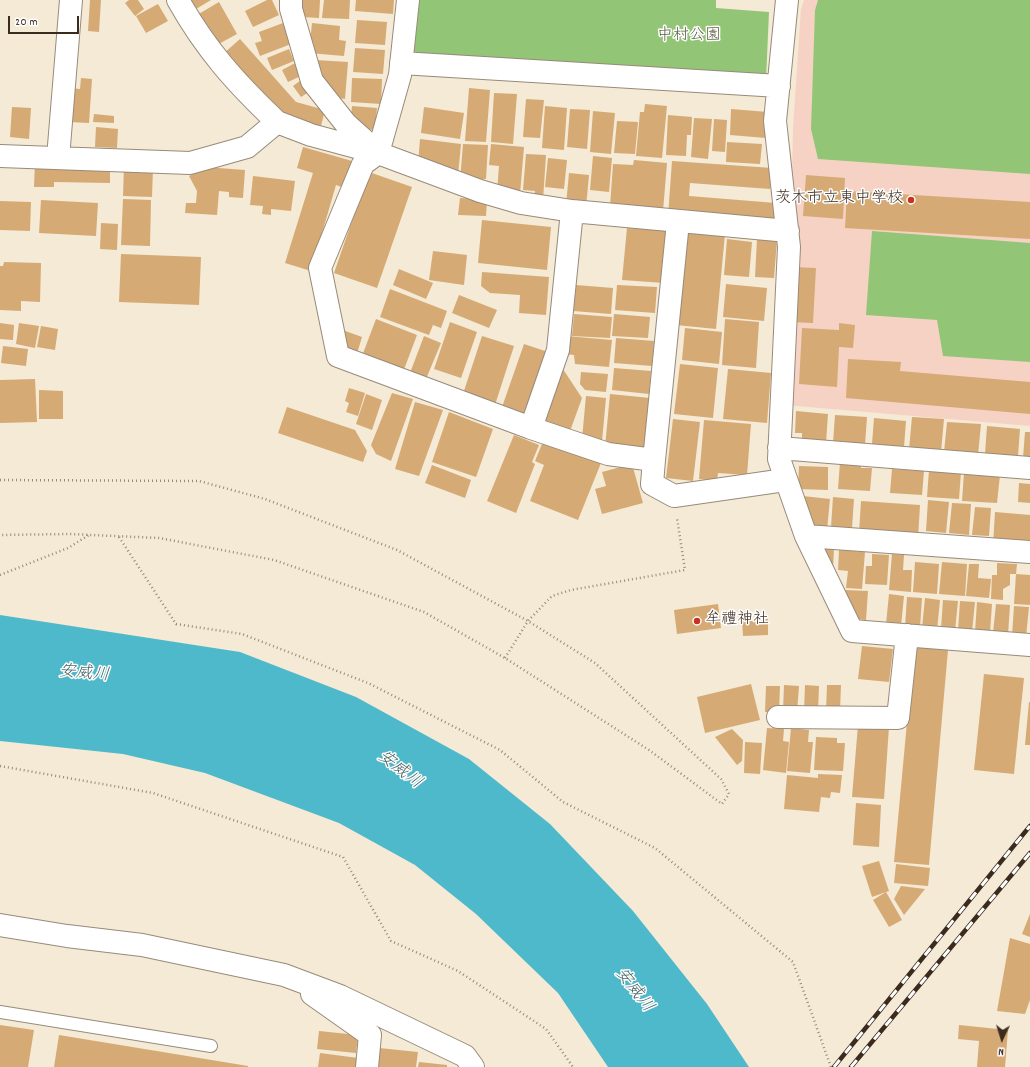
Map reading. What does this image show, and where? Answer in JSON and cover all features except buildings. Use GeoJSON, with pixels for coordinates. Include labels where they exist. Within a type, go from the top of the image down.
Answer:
{"type":"FeatureCollection","features":[{"type":"Feature","properties":{"kind":"street"},"geometry":{"type":"LineString","coordinates":[[58,158],[71,0]]}},
{"type":"Feature","properties":{"kind":"street"},"geometry":{"type":"LineString","coordinates":[[178,0],[215,57],[246,93],[277,122],[311,135],[378,153],[480,191],[521,203],[572,212],[788,231]]}},
{"type":"Feature","properties":{"kind":"street"},"geometry":{"type":"LineString","coordinates":[[291,0],[291,9],[312,81],[346,124],[378,153]]}},
{"type":"Feature","properties":{"kind":"street"},"geometry":{"type":"LineString","coordinates":[[408,0],[400,75],[378,153],[363,164],[320,268],[338,356],[531,428],[608,454],[654,460]]}},
{"type":"Feature","properties":{"kind":"street"},"geometry":{"type":"LineString","coordinates":[[787,0],[775,121],[789,247],[779,459],[785,480],[806,536],[852,631],[1030,645]]}},
{"type":"Feature","properties":{"kind":"street"},"geometry":{"type":"LineString","coordinates":[[402,62],[779,86]]}},
{"type":"Feature","properties":{"kind":"street"},"geometry":{"type":"LineString","coordinates":[[0,156],[190,163],[246,147],[277,122]]}},
{"type":"Feature","properties":{"kind":"street"},"geometry":{"type":"LineString","coordinates":[[531,428],[558,350],[572,212]]}},
{"type":"Feature","properties":{"kind":"street"},"geometry":{"type":"LineString","coordinates":[[678,222],[652,484],[674,496],[785,480]]}},
{"type":"Feature","properties":{"kind":"street"},"geometry":{"type":"LineString","coordinates":[[779,448],[1030,468]]}},
{"type":"Feature","properties":{"kind":"street"},"geometry":{"type":"LineString","coordinates":[[806,536],[1030,552]]}},
{"type":"Feature","properties":{"kind":"street"},"geometry":{"type":"LineString","coordinates":[[778,717],[898,718],[907,635]]}},
{"type":"Feature","properties":{"kind":"street"},"geometry":{"type":"LineString","coordinates":[[0,925],[142,945],[284,975],[340,996],[466,1056],[473,1067]]}},
{"type":"Feature","properties":{"kind":"street"},"geometry":{"type":"LineString","coordinates":[[284,975],[370,1035],[367,1067]]}},
{"type":"Feature","properties":{"kind":"lane"},"geometry":{"type":"LineString","coordinates":[[0,1012],[211,1046]]}},
{"type":"Feature","properties":{"kind":"path"},"geometry":{"type":"LineString","coordinates":[[0,480],[124,479],[200,481],[265,499],[397,550],[528,621],[595,663],[721,779],[729,794],[722,804],[649,750],[505,658],[424,612],[274,560],[159,538],[90,535],[0,535]]}},
{"type":"Feature","properties":{"kind":"path"},"geometry":{"type":"LineString","coordinates":[[505,658],[528,621],[552,596],[571,590],[685,570],[674,496]]}},
{"type":"Feature","properties":{"kind":"path"},"geometry":{"type":"LineString","coordinates":[[0,576],[68,548],[90,535]]}},
{"type":"Feature","properties":{"kind":"path"},"geometry":{"type":"LineString","coordinates":[[119,536],[176,624],[242,634],[368,683],[500,750],[563,802],[655,848],[793,962],[831,1067]]}},
{"type":"Feature","properties":{"kind":"path"},"geometry":{"type":"LineString","coordinates":[[0,766],[153,793],[343,857],[391,941],[458,971],[546,1029],[573,1067]]}},
{"type":"Feature","properties":{"kind":"shaded area","name":"茨木市立東中学校"},"geometry":{"type":"Polygon","coordinates":[[[804,0],[1030,0],[1030,426],[785,405],[790,274],[793,127],[801,9],[804,0]]]}},
{"type":"Feature","properties":{"kind":"green space","name":"中村公園"},"geometry":{"type":"Polygon","coordinates":[[[418,0],[716,0],[716,8],[769,12],[766,80],[413,55],[418,0]]]}},
{"type":"Feature","properties":{"kind":"green space"},"geometry":{"type":"Polygon","coordinates":[[[818,0],[1030,0],[1030,174],[818,159],[811,129],[815,10],[818,0]]]}},
{"type":"Feature","properties":{"kind":"green space"},"geometry":{"type":"Polygon","coordinates":[[[872,231],[1030,243],[1030,362],[943,356],[937,320],[866,315],[872,231]]]}},
{"type":"Feature","properties":{"kind":"water","name":"安威川"},"geometry":{"type":"Polygon","coordinates":[[[0,615],[240,652],[356,697],[469,759],[550,824],[633,911],[707,1004],[749,1067],[608,1067],[558,993],[476,914],[415,865],[339,823],[205,773],[123,754],[0,741],[0,615]]]}},
{"type":"Feature","properties":{"kind":"railway"},"geometry":{"type":"LineString","coordinates":[[834,1067],[1030,826]]}},
{"type":"Feature","properties":{"kind":"railway"},"geometry":{"type":"LineString","coordinates":[[851,1067],[1030,853]]}},
{"type":"Feature","properties":{"kind":"place","name":"茨木市立東中学校"},"geometry":{"type":"Point","coordinates":[911,200]}},
{"type":"Feature","properties":{"kind":"place","name":"牟禮神社"},"geometry":{"type":"Point","coordinates":[697,621]}}]}
